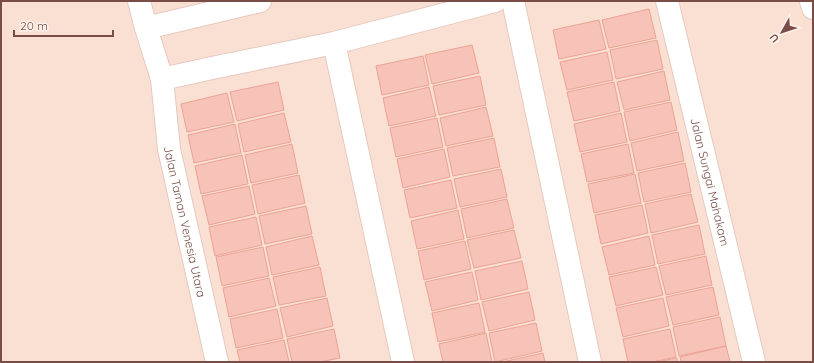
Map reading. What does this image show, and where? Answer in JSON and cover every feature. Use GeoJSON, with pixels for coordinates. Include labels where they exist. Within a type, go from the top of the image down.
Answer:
{"type":"FeatureCollection","features":[{"type":"Feature","properties":{"kind":"street","name":"Jalan Taman Venesia Utara"},"geometry":{"type":"LineString","coordinates":[[139,1],[162,79],[169,149],[217,362]]}},
{"type":"Feature","properties":{"kind":"street"},"geometry":{"type":"LineString","coordinates":[[146,28],[260,1]]}},
{"type":"Feature","properties":{"kind":"street"},"geometry":{"type":"LineString","coordinates":[[162,79],[334,44],[495,1]]}},
{"type":"Feature","properties":{"kind":"street"},"geometry":{"type":"LineString","coordinates":[[513,1],[590,362]]}},
{"type":"Feature","properties":{"kind":"street","name":"Jalan Sungai Mahakam"},"geometry":{"type":"LineString","coordinates":[[667,1],[754,362]]}},
{"type":"Feature","properties":{"kind":"street"},"geometry":{"type":"LineString","coordinates":[[812,1],[813,8]]}},
{"type":"Feature","properties":{"kind":"street"},"geometry":{"type":"LineString","coordinates":[[334,44],[403,362]]}},
{"type":"Feature","properties":{"kind":"shaded area"},"geometry":{"type":"Polygon","coordinates":[[[1,1],[813,1],[813,362],[1,362],[1,1]]]}},
{"type":"Feature","properties":{"kind":"building"},"geometry":{"type":"Polygon","coordinates":[[[649,9],[656,38],[609,48],[602,20],[649,9]]]}},
{"type":"Feature","properties":{"kind":"building"},"geometry":{"type":"Polygon","coordinates":[[[599,20],[606,49],[559,59],[553,30],[599,20]]]}},
{"type":"Feature","properties":{"kind":"building"},"geometry":{"type":"Polygon","coordinates":[[[657,40],[663,69],[616,79],[610,50],[657,40]]]}},
{"type":"Feature","properties":{"kind":"building"},"geometry":{"type":"Polygon","coordinates":[[[472,45],[479,73],[432,84],[425,55],[472,45]]]}},
{"type":"Feature","properties":{"kind":"building"},"geometry":{"type":"Polygon","coordinates":[[[607,52],[613,80],[567,90],[560,62],[607,52]]]}},
{"type":"Feature","properties":{"kind":"building"},"geometry":{"type":"Polygon","coordinates":[[[423,56],[429,85],[382,95],[376,66],[423,56]]]}},
{"type":"Feature","properties":{"kind":"building"},"geometry":{"type":"Polygon","coordinates":[[[664,71],[670,100],[624,110],[617,82],[664,71]]]}},
{"type":"Feature","properties":{"kind":"building"},"geometry":{"type":"Polygon","coordinates":[[[480,76],[486,105],[439,115],[433,86],[480,76]]]}},
{"type":"Feature","properties":{"kind":"building"},"geometry":{"type":"Polygon","coordinates":[[[278,82],[284,110],[237,121],[230,92],[278,82]]]}},
{"type":"Feature","properties":{"kind":"building"},"geometry":{"type":"Polygon","coordinates":[[[614,82],[620,111],[574,121],[567,92],[614,82]]]}},
{"type":"Feature","properties":{"kind":"building"},"geometry":{"type":"Polygon","coordinates":[[[429,87],[436,116],[389,126],[383,98],[429,87]]]}},
{"type":"Feature","properties":{"kind":"building"},"geometry":{"type":"Polygon","coordinates":[[[227,93],[234,122],[187,132],[181,104],[227,93]]]}},
{"type":"Feature","properties":{"kind":"building"},"geometry":{"type":"Polygon","coordinates":[[[671,102],[677,130],[630,141],[624,112],[671,102]]]}},
{"type":"Feature","properties":{"kind":"building"},"geometry":{"type":"Polygon","coordinates":[[[486,107],[493,136],[446,146],[440,118],[486,107]]]}},
{"type":"Feature","properties":{"kind":"building"},"geometry":{"type":"Polygon","coordinates":[[[284,113],[291,142],[244,152],[238,124],[284,113]]]}},
{"type":"Feature","properties":{"kind":"building"},"geometry":{"type":"Polygon","coordinates":[[[621,113],[627,142],[580,152],[574,124],[621,113]]]}},
{"type":"Feature","properties":{"kind":"building"},"geometry":{"type":"Polygon","coordinates":[[[437,118],[443,147],[396,157],[390,128],[437,118]]]}},
{"type":"Feature","properties":{"kind":"building"},"geometry":{"type":"Polygon","coordinates":[[[235,124],[241,153],[194,163],[188,135],[235,124]]]}},
{"type":"Feature","properties":{"kind":"building"},"geometry":{"type":"Polygon","coordinates":[[[678,132],[684,161],[637,171],[631,143],[678,132]]]}},
{"type":"Feature","properties":{"kind":"building"},"geometry":{"type":"Polygon","coordinates":[[[494,138],[500,167],[453,176],[447,148],[494,138]]]}},
{"type":"Feature","properties":{"kind":"building"},"geometry":{"type":"Polygon","coordinates":[[[292,144],[298,173],[251,183],[245,155],[292,144]]]}},
{"type":"Feature","properties":{"kind":"building"},"geometry":{"type":"Polygon","coordinates":[[[628,144],[634,173],[587,182],[581,154],[628,144]]]}},
{"type":"Feature","properties":{"kind":"building"},"geometry":{"type":"Polygon","coordinates":[[[444,149],[450,177],[403,188],[397,159],[444,149]]]}},
{"type":"Feature","properties":{"kind":"building"},"geometry":{"type":"Polygon","coordinates":[[[242,155],[248,184],[201,194],[195,166],[242,155]]]}},
{"type":"Feature","properties":{"kind":"building"},"geometry":{"type":"Polygon","coordinates":[[[685,163],[691,192],[644,202],[638,173],[685,163]]]}},
{"type":"Feature","properties":{"kind":"building"},"geometry":{"type":"Polygon","coordinates":[[[501,169],[507,197],[460,207],[454,179],[501,169]]]}},
{"type":"Feature","properties":{"kind":"building"},"geometry":{"type":"Polygon","coordinates":[[[635,174],[641,203],[594,213],[588,184],[635,174]]]}},
{"type":"Feature","properties":{"kind":"building"},"geometry":{"type":"Polygon","coordinates":[[[299,175],[305,203],[258,214],[252,185],[299,175]]]}},
{"type":"Feature","properties":{"kind":"building"},"geometry":{"type":"Polygon","coordinates":[[[451,180],[457,208],[410,218],[404,190],[451,180]]]}},
{"type":"Feature","properties":{"kind":"building"},"geometry":{"type":"Polygon","coordinates":[[[249,186],[255,214],[209,225],[202,196],[249,186]]]}},
{"type":"Feature","properties":{"kind":"building"},"geometry":{"type":"Polygon","coordinates":[[[691,194],[698,222],[651,233],[645,204],[691,194]]]}},
{"type":"Feature","properties":{"kind":"building"},"geometry":{"type":"Polygon","coordinates":[[[507,199],[514,228],[467,238],[461,209],[507,199]]]}},
{"type":"Feature","properties":{"kind":"building"},"geometry":{"type":"Polygon","coordinates":[[[642,205],[648,233],[601,244],[595,215],[642,205]]]}},
{"type":"Feature","properties":{"kind":"building"},"geometry":{"type":"Polygon","coordinates":[[[306,206],[312,234],[265,244],[259,216],[306,206]]]}},
{"type":"Feature","properties":{"kind":"building"},"geometry":{"type":"Polygon","coordinates":[[[458,210],[464,239],[417,249],[411,221],[458,210]]]}},
{"type":"Feature","properties":{"kind":"building"},"geometry":{"type":"Polygon","coordinates":[[[256,217],[262,245],[215,256],[209,227],[256,217]]]}},
{"type":"Feature","properties":{"kind":"building"},"geometry":{"type":"Polygon","coordinates":[[[699,225],[705,254],[658,264],[652,235],[699,225]]]}},
{"type":"Feature","properties":{"kind":"building"},"geometry":{"type":"Polygon","coordinates":[[[514,230],[521,258],[474,268],[467,240],[514,230]]]}},
{"type":"Feature","properties":{"kind":"building"},"geometry":{"type":"Polygon","coordinates":[[[312,236],[319,265],[272,275],[266,247],[312,236]]]}},
{"type":"Feature","properties":{"kind":"building"},"geometry":{"type":"Polygon","coordinates":[[[649,236],[655,265],[609,275],[602,247],[649,236]]]}},
{"type":"Feature","properties":{"kind":"building"},"geometry":{"type":"Polygon","coordinates":[[[465,241],[471,269],[424,280],[418,251],[465,241]]]}},
{"type":"Feature","properties":{"kind":"building"},"geometry":{"type":"Polygon","coordinates":[[[263,247],[269,276],[222,286],[216,257],[263,247]]]}},
{"type":"Feature","properties":{"kind":"building"},"geometry":{"type":"Polygon","coordinates":[[[706,256],[712,285],[666,295],[659,266],[706,256]]]}},
{"type":"Feature","properties":{"kind":"building"},"geometry":{"type":"Polygon","coordinates":[[[522,261],[528,289],[481,300],[475,271],[522,261]]]}},
{"type":"Feature","properties":{"kind":"building"},"geometry":{"type":"Polygon","coordinates":[[[320,267],[326,296],[279,305],[273,277],[320,267]]]}},
{"type":"Feature","properties":{"kind":"building"},"geometry":{"type":"Polygon","coordinates":[[[656,267],[663,295],[616,306],[609,277],[656,267]]]}},
{"type":"Feature","properties":{"kind":"building"},"geometry":{"type":"Polygon","coordinates":[[[472,272],[478,300],[432,311],[425,282],[472,272]]]}},
{"type":"Feature","properties":{"kind":"building"},"geometry":{"type":"Polygon","coordinates":[[[269,278],[276,306],[229,317],[223,288],[269,278]]]}},
{"type":"Feature","properties":{"kind":"building"},"geometry":{"type":"Polygon","coordinates":[[[713,287],[719,315],[673,325],[666,297],[713,287]]]}},
{"type":"Feature","properties":{"kind":"building"},"geometry":{"type":"Polygon","coordinates":[[[529,292],[535,320],[489,331],[482,302],[529,292]]]}},
{"type":"Feature","properties":{"kind":"building"},"geometry":{"type":"Polygon","coordinates":[[[327,298],[333,326],[287,337],[280,308],[327,298]]]}},
{"type":"Feature","properties":{"kind":"building"},"geometry":{"type":"Polygon","coordinates":[[[663,298],[669,326],[623,337],[616,308],[663,298]]]}},
{"type":"Feature","properties":{"kind":"building"},"geometry":{"type":"Polygon","coordinates":[[[479,303],[485,332],[438,342],[432,313],[479,303]]]}},
{"type":"Feature","properties":{"kind":"building"},"geometry":{"type":"Polygon","coordinates":[[[277,309],[283,338],[236,348],[230,319],[277,309]]]}},
{"type":"Feature","properties":{"kind":"building"},"geometry":{"type":"Polygon","coordinates":[[[720,317],[726,346],[679,356],[673,327],[720,317]]]}},
{"type":"Feature","properties":{"kind":"building"},"geometry":{"type":"Polygon","coordinates":[[[536,323],[542,351],[495,362],[489,333],[536,323]]]}},
{"type":"Feature","properties":{"kind":"building"},"geometry":{"type":"Polygon","coordinates":[[[334,329],[340,358],[320,362],[292,362],[287,339],[334,329]]]}},
{"type":"Feature","properties":{"kind":"building"},"geometry":{"type":"Polygon","coordinates":[[[670,329],[676,357],[652,362],[628,362],[623,339],[670,329]]]}},
{"type":"Feature","properties":{"kind":"building"},"geometry":{"type":"Polygon","coordinates":[[[486,333],[492,362],[443,362],[439,344],[486,333]]]}},
{"type":"Feature","properties":{"kind":"building"},"geometry":{"type":"Polygon","coordinates":[[[284,340],[289,362],[240,362],[237,350],[284,340]]]}},
{"type":"Feature","properties":{"kind":"building"},"geometry":{"type":"Polygon","coordinates":[[[726,346],[730,362],[681,362],[680,357],[726,346]]]}},
{"type":"Feature","properties":{"kind":"building"},"geometry":{"type":"Polygon","coordinates":[[[543,353],[545,362],[502,362],[543,353]]]}},
{"type":"Feature","properties":{"kind":"building"},"geometry":{"type":"Polygon","coordinates":[[[677,358],[677,362],[656,362],[677,358]]]}}]}
